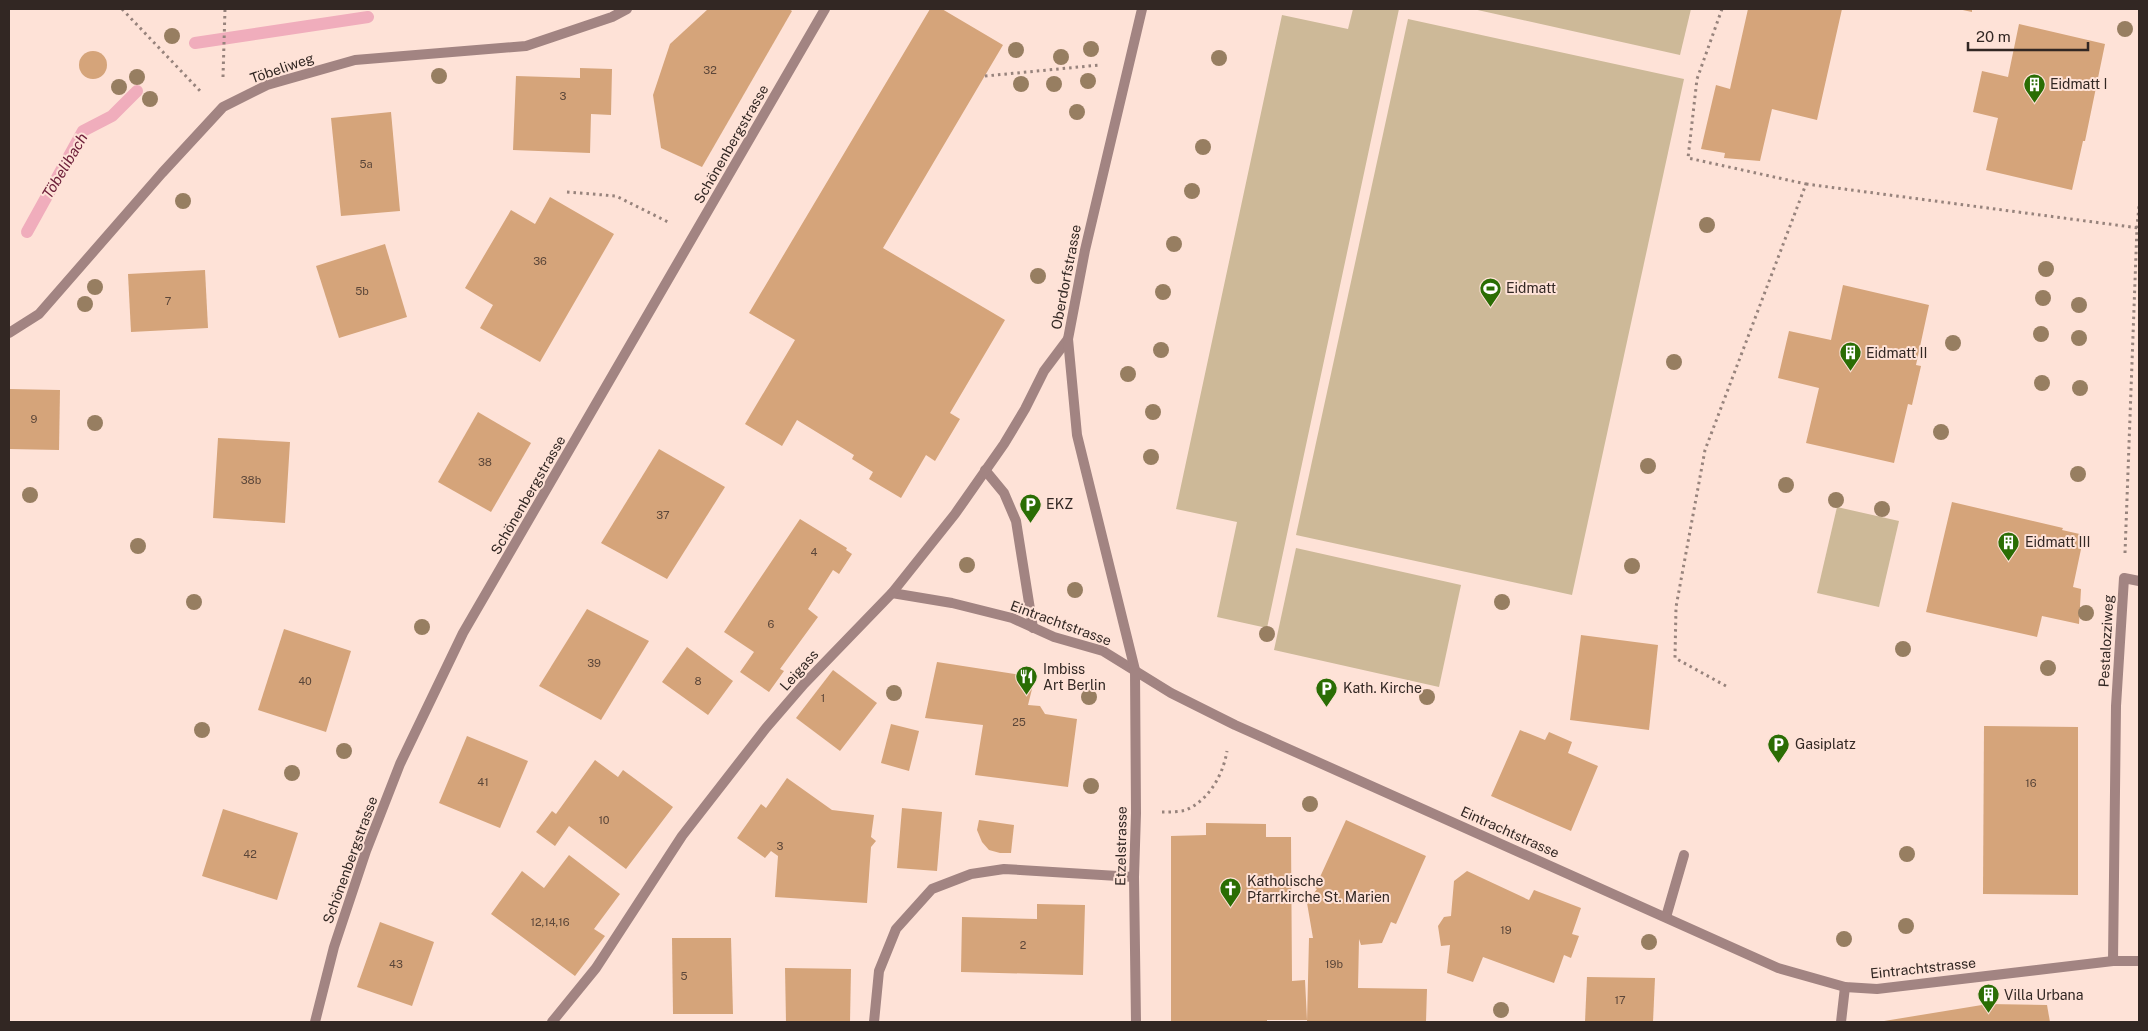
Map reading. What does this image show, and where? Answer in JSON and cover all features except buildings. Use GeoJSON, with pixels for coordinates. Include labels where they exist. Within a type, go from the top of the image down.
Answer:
{"type":"FeatureCollection","features":[{"type":"Feature","properties":{"kind":"street","name":"Töbeliweg"},"geometry":{"type":"LineString","coordinates":[[9,333],[39,314],[222,107],[267,85],[355,60],[526,46],[612,17],[627,9]]}},
{"type":"Feature","properties":{"kind":"street","name":"Schönenbergstrasse"},"geometry":{"type":"LineString","coordinates":[[315,1022],[334,946],[370,842],[400,764],[464,632],[825,9]]}},
{"type":"Feature","properties":{"kind":"street","name":"Oberdorfstrasse"},"geometry":{"type":"LineString","coordinates":[[1135,670],[1077,435],[1068,339],[1085,250],[1142,9]]}},
{"type":"Feature","properties":{"kind":"street","name":"Leigass"},"geometry":{"type":"LineString","coordinates":[[552,1022],[596,968],[682,836],[766,728],[844,641],[892,593],[955,514],[1025,409],[1044,371],[1068,339]]}},
{"type":"Feature","properties":{"kind":"street"},"geometry":{"type":"LineString","coordinates":[[985,470],[1004,493],[1016,522],[1033,628]]}},
{"type":"Feature","properties":{"kind":"street"},"geometry":{"type":"LineString","coordinates":[[2124,578],[2139,581]]}},
{"type":"Feature","properties":{"kind":"street","name":"Pestalozziweg"},"geometry":{"type":"LineString","coordinates":[[2113,962],[2116,706],[2124,578]]}},
{"type":"Feature","properties":{"kind":"street","name":"Eintrachtstrasse"},"geometry":{"type":"LineString","coordinates":[[892,593],[952,602],[1012,618],[1054,637],[1103,651],[1171,693],[1235,724],[1778,968],[1845,987],[1877,989],[2113,962],[2139,961]]}},
{"type":"Feature","properties":{"kind":"street","name":"Etzelstrasse"},"geometry":{"type":"LineString","coordinates":[[1135,670],[1136,813],[1134,877],[1136,1022]]}},
{"type":"Feature","properties":{"kind":"street"},"geometry":{"type":"LineString","coordinates":[[1666,917],[1684,855]]}},
{"type":"Feature","properties":{"kind":"street"},"geometry":{"type":"LineString","coordinates":[[874,1022],[879,971],[896,929],[932,889],[970,874],[1004,869],[1134,877]]}},
{"type":"Feature","properties":{"kind":"street"},"geometry":{"type":"LineString","coordinates":[[1841,1022],[1845,987]]}},
{"type":"Feature","properties":{"kind":"path"},"geometry":{"type":"LineString","coordinates":[[122,9],[200,91],[222,107]]}},
{"type":"Feature","properties":{"kind":"path"},"geometry":{"type":"LineString","coordinates":[[222,107],[225,9]]}},
{"type":"Feature","properties":{"kind":"path"},"geometry":{"type":"LineString","coordinates":[[1722,9],[1697,79],[1688,158],[1806,184],[2138,228]]}},
{"type":"Feature","properties":{"kind":"path"},"geometry":{"type":"LineString","coordinates":[[985,76],[1100,65]]}},
{"type":"Feature","properties":{"kind":"path"},"geometry":{"type":"LineString","coordinates":[[1726,686],[1676,658],[1676,607],[1705,450],[1806,184]]}},
{"type":"Feature","properties":{"kind":"path"},"geometry":{"type":"LineString","coordinates":[[566,192],[616,196],[671,223]]}},
{"type":"Feature","properties":{"kind":"path"},"geometry":{"type":"LineString","coordinates":[[2124,578],[2139,206]]}},
{"type":"Feature","properties":{"kind":"path"},"geometry":{"type":"LineString","coordinates":[[1154,813],[1185,810],[1203,799],[1220,776],[1228,747]]}},
{"type":"Feature","properties":{"kind":"shaded area"},"geometry":{"type":"Polygon","coordinates":[[[1353,9],[1399,9],[1267,628],[1217,617],[1237,522],[1176,509],[1282,15],[1348,29],[1353,9]]]}},
{"type":"Feature","properties":{"kind":"shaded area"},"geometry":{"type":"Polygon","coordinates":[[[1473,9],[1691,9],[1680,55],[1473,9]]]}},
{"type":"Feature","properties":{"kind":"shaded area","name":"Eidmatt"},"geometry":{"type":"Polygon","coordinates":[[[1408,19],[1684,79],[1572,595],[1296,535],[1408,19]]]}},
{"type":"Feature","properties":{"kind":"shaded area"},"geometry":{"type":"Polygon","coordinates":[[[1837,507],[1899,521],[1879,607],[1817,593],[1837,507]]]}},
{"type":"Feature","properties":{"kind":"shaded area"},"geometry":{"type":"Polygon","coordinates":[[[1296,548],[1461,585],[1439,687],[1274,650],[1296,548]]]}},
{"type":"Feature","properties":{"kind":"waterway","name":"Töbelibach"},"geometry":{"type":"LineString","coordinates":[[195,43],[368,17]]}},
{"type":"Feature","properties":{"kind":"waterway","name":"Töbelibach"},"geometry":{"type":"LineString","coordinates":[[27,232],[83,131],[112,116],[137,91]]}},
{"type":"Feature","properties":{"kind":"place","name":"Eidmatt I"},"geometry":{"type":"Point","coordinates":[2034,103]}},
{"type":"Feature","properties":{"kind":"place","name":"Eidmatt"},"geometry":{"type":"Point","coordinates":[1490,307]}},
{"type":"Feature","properties":{"kind":"place","name":"Eidmatt II"},"geometry":{"type":"Point","coordinates":[1850,372]}},
{"type":"Feature","properties":{"kind":"place","name":"EKZ"},"geometry":{"type":"Point","coordinates":[1030,523]}},
{"type":"Feature","properties":{"kind":"place","name":"Eidmatt III"},"geometry":{"type":"Point","coordinates":[2009,561]}},
{"type":"Feature","properties":{"kind":"place","name":"Imbiss Art Berlin"},"geometry":{"type":"Point","coordinates":[1027,696]}},
{"type":"Feature","properties":{"kind":"place","name":"Kath. Kirche"},"geometry":{"type":"Point","coordinates":[1327,707]}},
{"type":"Feature","properties":{"kind":"place","name":"Gasiplatz"},"geometry":{"type":"Point","coordinates":[1779,763]}},
{"type":"Feature","properties":{"kind":"place","name":"Katholische Pfarrkirche St. Marien"},"geometry":{"type":"Point","coordinates":[1231,908]}},
{"type":"Feature","properties":{"kind":"place","name":"Villa Urbana"},"geometry":{"type":"Point","coordinates":[1988,1014]}}]}
